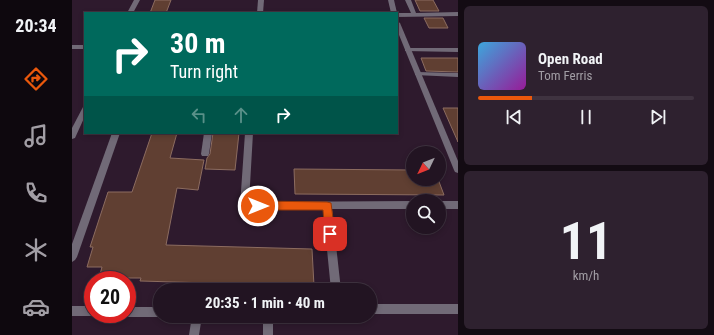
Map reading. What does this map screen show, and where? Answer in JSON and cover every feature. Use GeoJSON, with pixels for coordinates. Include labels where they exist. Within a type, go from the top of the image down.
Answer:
{"type":"FeatureCollection","features":[{"type":"Feature","properties":{"kind":"street"},"geometry":{"type":"LineString","coordinates":[[131,12],[137,0]]}},
{"type":"Feature","properties":{"kind":"street"},"geometry":{"type":"LineString","coordinates":[[260,12],[261,0]]}},
{"type":"Feature","properties":{"kind":"street"},"geometry":{"type":"LineString","coordinates":[[391,0],[394,12]]}},
{"type":"Feature","properties":{"kind":"street"},"geometry":{"type":"LineString","coordinates":[[408,0],[414,14]]}},
{"type":"Feature","properties":{"kind":"street"},"geometry":{"type":"LineString","coordinates":[[398,15],[458,14]]}},
{"type":"Feature","properties":{"kind":"street"},"geometry":{"type":"LineString","coordinates":[[398,26],[458,170]]}},
{"type":"Feature","properties":{"kind":"street"},"geometry":{"type":"LineString","coordinates":[[72,47],[84,47]]}},
{"type":"Feature","properties":{"kind":"street"},"geometry":{"type":"LineString","coordinates":[[407,50],[458,50]]}},
{"type":"Feature","properties":{"kind":"street"},"geometry":{"type":"LineString","coordinates":[[417,74],[458,75]]}},
{"type":"Feature","properties":{"kind":"street"},"geometry":{"type":"LineString","coordinates":[[72,136],[84,111]]}},
{"type":"Feature","properties":{"kind":"street"},"geometry":{"type":"LineString","coordinates":[[72,257],[116,134]]}},
{"type":"Feature","properties":{"kind":"street"},"geometry":{"type":"LineString","coordinates":[[205,154],[208,134]]}},
{"type":"Feature","properties":{"kind":"street"},"geometry":{"type":"LineString","coordinates":[[249,134],[244,206],[406,205]]}},
{"type":"Feature","properties":{"kind":"street"},"geometry":{"type":"LineString","coordinates":[[446,205],[458,205]]}},
{"type":"Feature","properties":{"kind":"street"},"geometry":{"type":"LineString","coordinates":[[327,206],[335,283]]}},
{"type":"Feature","properties":{"kind":"street"},"geometry":{"type":"LineString","coordinates":[[377,309],[458,309]]}},
{"type":"Feature","properties":{"kind":"street"},"geometry":{"type":"LineString","coordinates":[[72,311],[84,311]]}},
{"type":"Feature","properties":{"kind":"street"},"geometry":{"type":"LineString","coordinates":[[136,312],[153,312]]}},
{"type":"Feature","properties":{"kind":"street"},"geometry":{"type":"LineString","coordinates":[[194,335],[196,323]]}},
{"type":"Feature","properties":{"kind":"street"},"geometry":{"type":"LineString","coordinates":[[268,323],[268,335]]}},
{"type":"Feature","properties":{"kind":"building"},"geometry":{"type":"Polygon","coordinates":[[[155,0],[171,0],[166,12],[150,12],[155,0]]]}},
{"type":"Feature","properties":{"kind":"building"},"geometry":{"type":"Polygon","coordinates":[[[415,0],[433,0],[439,11],[420,11],[415,0]]]}},
{"type":"Feature","properties":{"kind":"building"},"geometry":{"type":"Polygon","coordinates":[[[424,18],[443,18],[448,28],[429,28],[424,18]]]}},
{"type":"Feature","properties":{"kind":"building"},"geometry":{"type":"Polygon","coordinates":[[[421,58],[458,58],[458,72],[426,71],[421,58]]]}},
{"type":"Feature","properties":{"kind":"building"},"geometry":{"type":"Polygon","coordinates":[[[443,108],[458,108],[458,142],[443,108]]]}},
{"type":"Feature","properties":{"kind":"building"},"geometry":{"type":"Polygon","coordinates":[[[152,134],[177,134],[170,158],[204,160],[198,190],[177,188],[166,245],[312,249],[314,283],[140,281],[141,278],[136,278],[136,271],[101,271],[102,267],[87,267],[93,247],[90,247],[108,192],[132,192],[152,134]]]}},
{"type":"Feature","properties":{"kind":"building"},"geometry":{"type":"Polygon","coordinates":[[[213,134],[239,134],[235,170],[205,169],[207,158],[210,154],[213,134]]]}},
{"type":"Feature","properties":{"kind":"building"},"geometry":{"type":"Polygon","coordinates":[[[294,169],[406,170],[406,186],[441,186],[444,194],[406,195],[295,194],[294,169]]]}},
{"type":"Feature","properties":{"kind":"route"},"geometry":{"type":"LineString","coordinates":[[258,206],[327,206],[330,234]]}}]}
